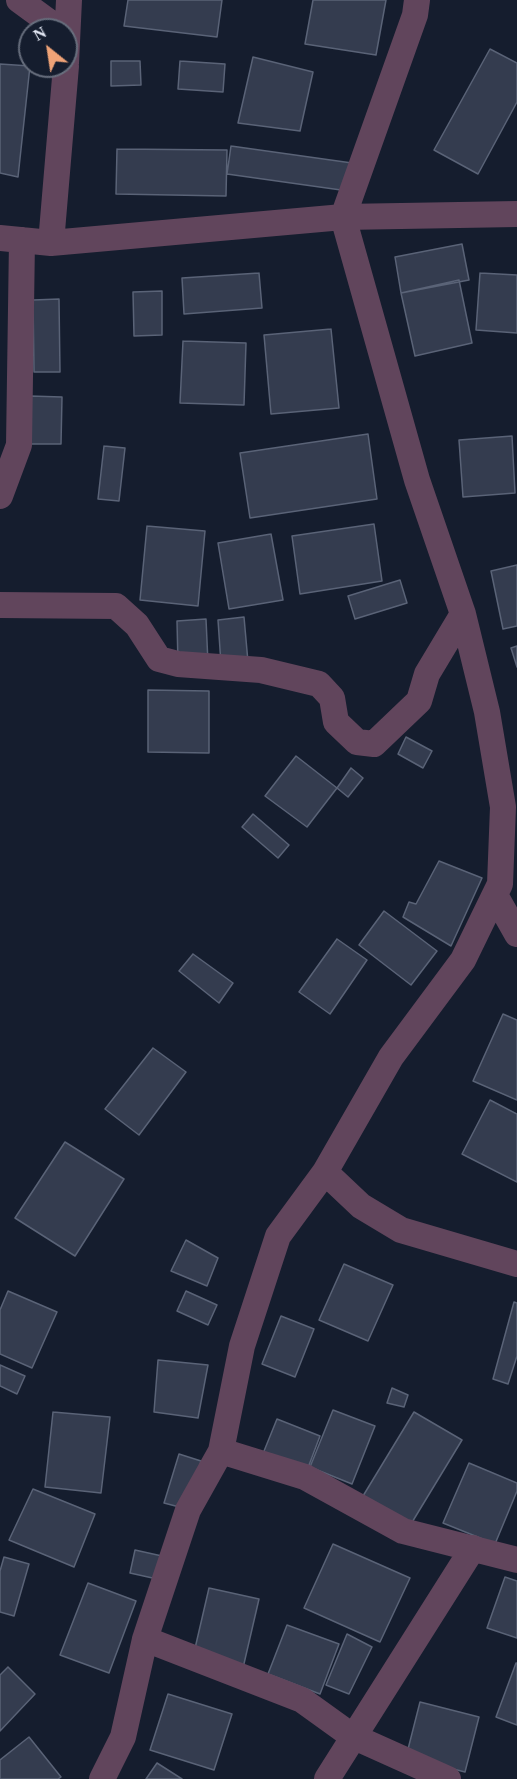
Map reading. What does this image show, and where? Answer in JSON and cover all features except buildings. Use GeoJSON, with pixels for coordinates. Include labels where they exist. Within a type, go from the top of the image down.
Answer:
{"type":"FeatureCollection","features":[{"type":"Feature","properties":{"kind":"street"},"geometry":{"type":"LineString","coordinates":[[19,0],[43,18]]}},
{"type":"Feature","properties":{"kind":"street"},"geometry":{"type":"LineString","coordinates":[[67,18],[69,0]]}},
{"type":"Feature","properties":{"kind":"street"},"geometry":{"type":"LineString","coordinates":[[417,0],[415,15],[343,217],[417,480],[463,614],[487,712],[503,807],[504,879],[517,934]]}},
{"type":"Feature","properties":{"kind":"street"},"geometry":{"type":"LineString","coordinates":[[51,243],[65,78]]}},
{"type":"Feature","properties":{"kind":"street"},"geometry":{"type":"LineString","coordinates":[[0,496],[19,445],[11,239],[51,243],[343,217],[517,214]]}},
{"type":"Feature","properties":{"kind":"street"},"geometry":{"type":"LineString","coordinates":[[0,605],[116,606],[137,626],[159,659],[178,664],[261,670],[320,684],[332,698],[336,722],[357,742],[374,744],[419,701],[427,674],[463,614]]}},
{"type":"Feature","properties":{"kind":"street"},"geometry":{"type":"LineString","coordinates":[[102,1779],[123,1737],[145,1639],[188,1510],[221,1451],[242,1346],[278,1236],[325,1172],[391,1057],[463,960],[504,879]]}},
{"type":"Feature","properties":{"kind":"street"},"geometry":{"type":"LineString","coordinates":[[325,1172],[361,1206],[401,1230],[517,1264]]}},
{"type":"Feature","properties":{"kind":"street"},"geometry":{"type":"LineString","coordinates":[[221,1451],[305,1477],[403,1531],[517,1560]]}},
{"type":"Feature","properties":{"kind":"street"},"geometry":{"type":"LineString","coordinates":[[327,1779],[352,1736],[473,1548]]}},
{"type":"Feature","properties":{"kind":"street"},"geometry":{"type":"LineString","coordinates":[[145,1639],[302,1700],[352,1736],[448,1779]]}}]}
